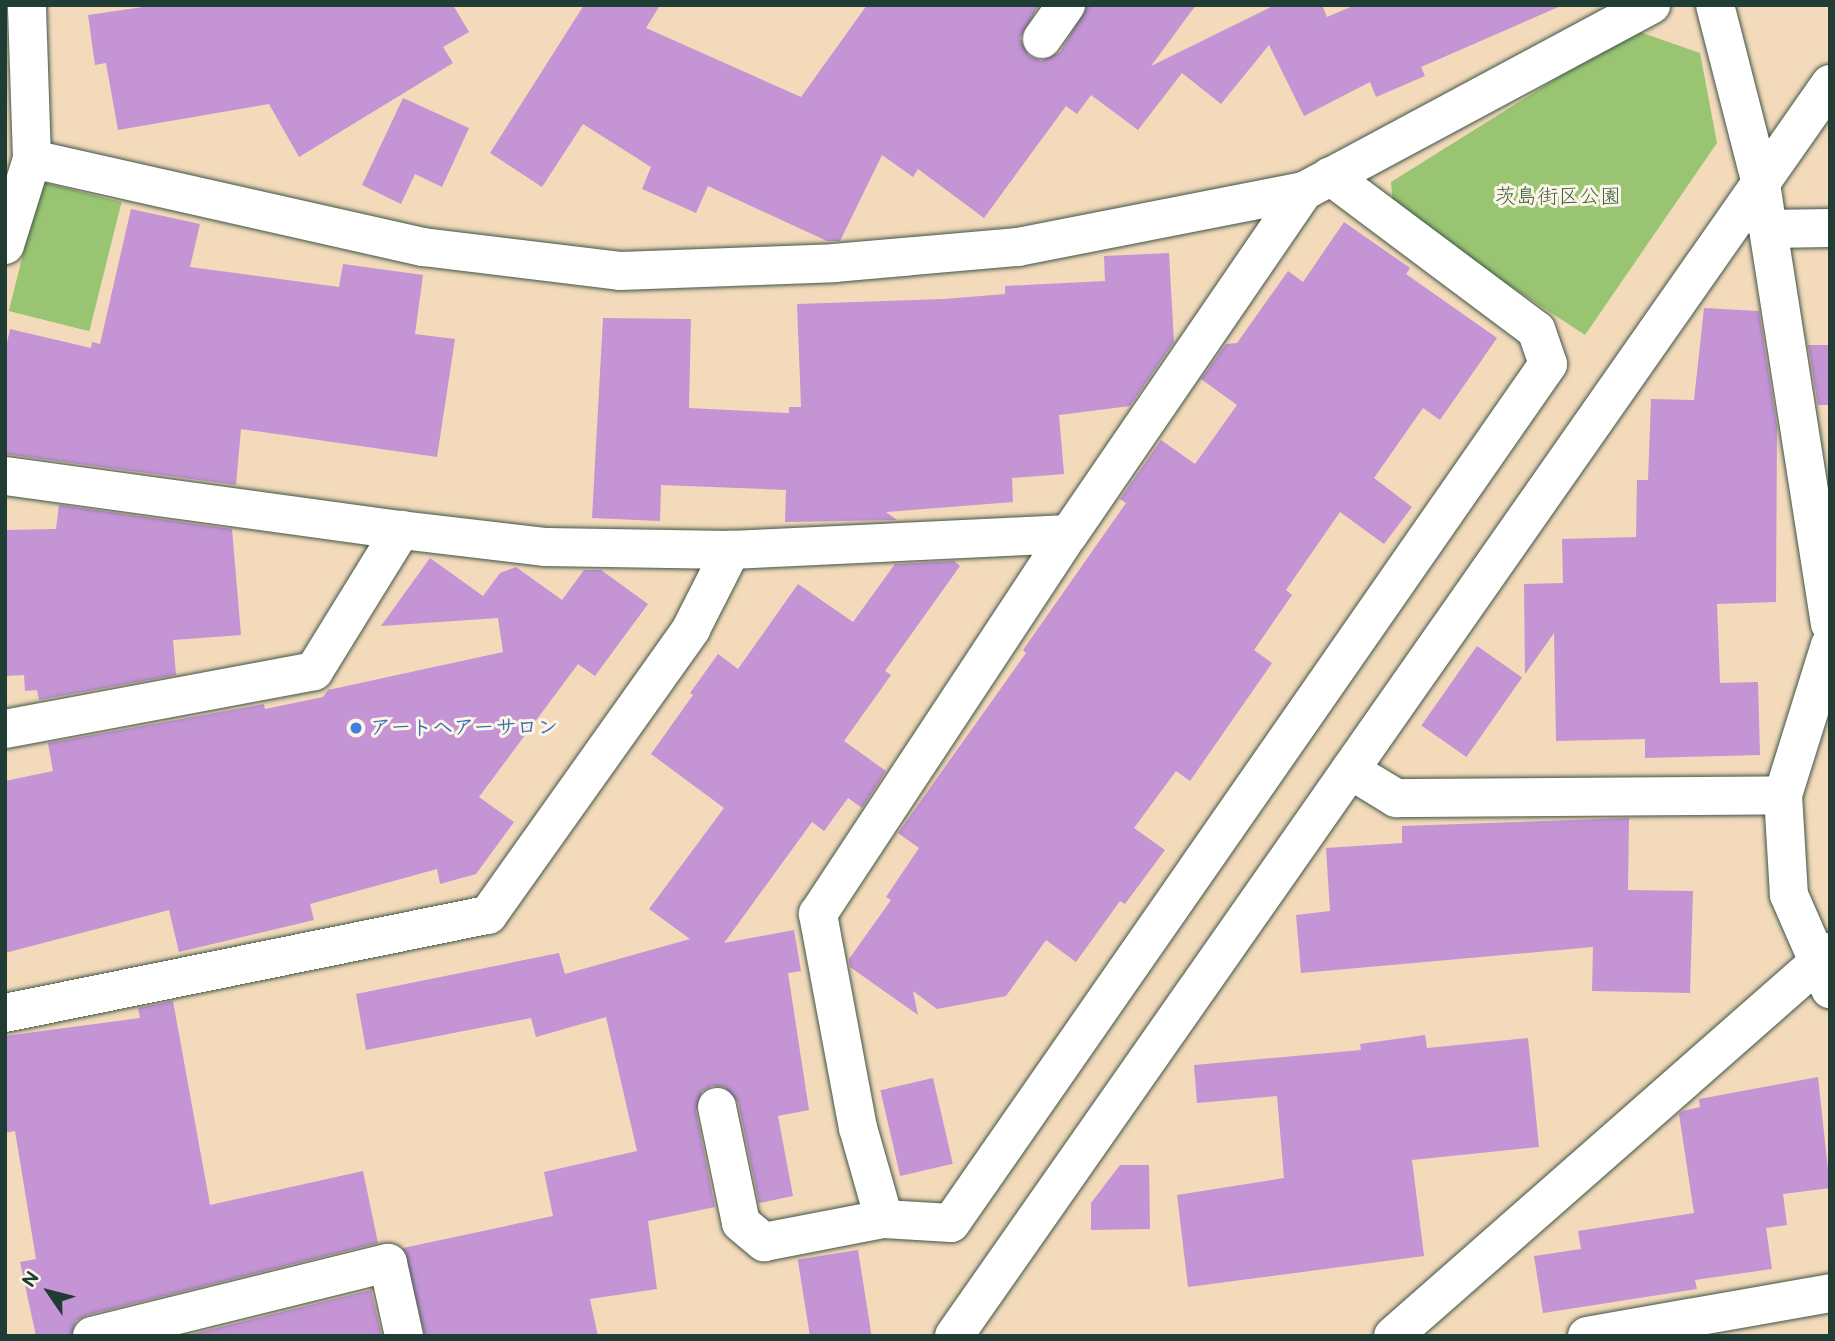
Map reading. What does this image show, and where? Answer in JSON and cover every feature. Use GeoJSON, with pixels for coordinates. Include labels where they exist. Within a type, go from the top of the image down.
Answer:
{"type":"FeatureCollection","features":[{"type":"Feature","properties":{"kind":"street"},"geometry":{"type":"LineString","coordinates":[[5,245],[32,159],[27,5]]}},
{"type":"Feature","properties":{"kind":"street"},"geometry":{"type":"LineString","coordinates":[[1042,39],[1066,5]]}},
{"type":"Feature","properties":{"kind":"street"},"geometry":{"type":"LineString","coordinates":[[32,159],[423,247],[620,271],[834,262],[1018,247],[1317,184],[1651,5]]}},
{"type":"Feature","properties":{"kind":"street"},"geometry":{"type":"LineString","coordinates":[[1715,5],[1761,184],[1830,624]]}},
{"type":"Feature","properties":{"kind":"street"},"geometry":{"type":"LineString","coordinates":[[954,1336],[1830,84]]}},
{"type":"Feature","properties":{"kind":"street"},"geometry":{"type":"LineString","coordinates":[[884,1219],[858,1128],[818,914],[1069,534],[1317,184]]}},
{"type":"Feature","properties":{"kind":"street"},"geometry":{"type":"LineString","coordinates":[[717,1107],[741,1223],[764,1242],[884,1219],[951,1223],[1548,364],[1536,330],[1317,184]]}},
{"type":"Feature","properties":{"kind":"street"},"geometry":{"type":"LineString","coordinates":[[1768,229],[1830,228]]}},
{"type":"Feature","properties":{"kind":"street"},"geometry":{"type":"LineString","coordinates":[[5,476],[546,547],[731,550],[1069,534]]}},
{"type":"Feature","properties":{"kind":"street"},"geometry":{"type":"LineString","coordinates":[[5,729],[314,671],[401,530]]}},
{"type":"Feature","properties":{"kind":"street"},"geometry":{"type":"LineString","coordinates":[[5,1013],[488,915],[691,629],[731,550]]}},
{"type":"Feature","properties":{"kind":"street"},"geometry":{"type":"LineString","coordinates":[[1393,1336],[1826,968],[1789,895],[1783,795],[1830,645]]}},
{"type":"Feature","properties":{"kind":"street"},"geometry":{"type":"LineString","coordinates":[[1350,770],[1395,798],[1783,795]]}},
{"type":"Feature","properties":{"kind":"street"},"geometry":{"type":"LineString","coordinates":[[92,1336],[388,1264],[404,1336]]}},
{"type":"Feature","properties":{"kind":"street"},"geometry":{"type":"LineString","coordinates":[[1587,1336],[1830,1293]]}},
{"type":"Feature","properties":{"kind":"green space","name":"茨島街区公園"},"geometry":{"type":"Polygon","coordinates":[[[1634,30],[1700,53],[1717,143],[1585,335],[1393,209],[1391,182],[1634,30]]]}},
{"type":"Feature","properties":{"kind":"green space"},"geometry":{"type":"Polygon","coordinates":[[[41,182],[122,202],[89,331],[9,311],[41,182]]]}},
{"type":"Feature","properties":{"kind":"building"},"geometry":{"type":"Polygon","coordinates":[[[157,5],[453,5],[469,32],[443,47],[453,63],[299,157],[269,104],[118,130],[106,63],[95,65],[88,15],[157,5]]]}},
{"type":"Feature","properties":{"kind":"building"},"geometry":{"type":"Polygon","coordinates":[[[584,5],[660,5],[646,28],[801,97],[867,5],[1039,5],[1020,38],[1029,56],[1041,61],[1060,52],[1088,5],[1196,5],[1151,66],[1275,5],[1322,5],[1327,17],[1355,5],[1563,5],[1421,67],[1425,76],[1376,97],[1370,82],[1304,116],[1269,45],[1221,104],[1182,73],[1138,130],[1091,95],[1077,114],[1066,106],[984,218],[918,169],[913,177],[882,155],[840,241],[827,241],[708,186],[696,213],[642,189],[651,167],[583,124],[542,187],[490,153],[584,5]]]}},
{"type":"Feature","properties":{"kind":"building"},"geometry":{"type":"Polygon","coordinates":[[[403,98],[469,128],[442,187],[415,174],[401,204],[362,185],[403,98]]]}},
{"type":"Feature","properties":{"kind":"building"},"geometry":{"type":"Polygon","coordinates":[[[131,209],[200,224],[190,267],[339,287],[343,264],[423,275],[415,334],[455,339],[437,457],[241,429],[236,485],[5,454],[5,352],[10,329],[91,348],[92,342],[100,344],[131,209]]]}},
{"type":"Feature","properties":{"kind":"building"},"geometry":{"type":"Polygon","coordinates":[[[1344,222],[1410,268],[1406,274],[1497,338],[1440,420],[1423,408],[1374,478],[1412,507],[1384,544],[1340,512],[1286,590],[1292,595],[1254,650],[1272,663],[1190,781],[1176,771],[1134,828],[1165,850],[1125,904],[1120,901],[1076,962],[1046,940],[1006,996],[937,1009],[913,991],[918,1015],[850,967],[849,959],[891,900],[886,897],[919,848],[898,833],[1026,653],[1023,650],[1126,503],[1120,499],[1161,440],[1195,464],[1237,405],[1201,379],[1226,344],[1237,343],[1288,271],[1303,282],[1344,222]]]}},
{"type":"Feature","properties":{"kind":"building"},"geometry":{"type":"Polygon","coordinates":[[[1169,253],[1174,342],[1130,406],[1059,415],[1064,474],[1012,478],[1013,502],[886,512],[897,520],[785,522],[786,490],[661,485],[660,521],[592,518],[603,318],[691,319],[689,408],[789,413],[789,407],[801,407],[797,304],[944,299],[1005,294],[1005,286],[1105,281],[1104,256],[1169,253]]]}},
{"type":"Feature","properties":{"kind":"building"},"geometry":{"type":"Polygon","coordinates":[[[1704,308],[1759,311],[1777,426],[1776,602],[1717,604],[1720,683],[1758,682],[1760,755],[1645,758],[1645,739],[1556,741],[1554,633],[1525,674],[1524,584],[1563,583],[1562,539],[1636,537],[1637,480],[1648,480],[1651,399],[1694,400],[1704,308]]]}},
{"type":"Feature","properties":{"kind":"building"},"geometry":{"type":"Polygon","coordinates":[[[1808,345],[1830,345],[1830,405],[1818,405],[1808,345]]]}},
{"type":"Feature","properties":{"kind":"building"},"geometry":{"type":"Polygon","coordinates":[[[59,505],[232,529],[241,635],[173,640],[176,675],[39,700],[37,690],[25,691],[24,675],[5,676],[5,530],[56,529],[59,505]]]}},
{"type":"Feature","properties":{"kind":"building"},"geometry":{"type":"Polygon","coordinates":[[[430,558],[483,596],[500,573],[516,567],[562,600],[584,570],[601,570],[648,604],[595,676],[578,664],[479,797],[514,822],[476,874],[440,884],[437,869],[310,904],[314,920],[179,952],[169,910],[5,953],[5,781],[53,771],[48,743],[264,704],[265,709],[323,697],[328,690],[503,652],[498,618],[381,626],[430,558]]]}},
{"type":"Feature","properties":{"kind":"building"},"geometry":{"type":"Polygon","coordinates":[[[954,561],[960,566],[885,671],[891,675],[844,741],[886,771],[862,808],[848,798],[824,831],[812,822],[724,943],[794,930],[801,971],[788,973],[809,1110],[778,1116],[793,1196],[759,1203],[738,1102],[724,1087],[712,1086],[702,1091],[696,1111],[715,1207],[648,1221],[657,1289],[590,1299],[598,1336],[425,1336],[403,1248],[553,1216],[544,1172],[637,1151],[606,1017],[536,1037],[531,1018],[366,1050],[356,994],[559,953],[565,974],[690,939],[649,909],[724,808],[651,754],[693,695],[690,693],[718,654],[738,669],[798,584],[853,622],[895,564],[954,561]]]}},
{"type":"Feature","properties":{"kind":"building"},"geometry":{"type":"Polygon","coordinates":[[[1477,646],[1522,678],[1466,757],[1421,725],[1477,646]]]}},
{"type":"Feature","properties":{"kind":"building"},"geometry":{"type":"Polygon","coordinates":[[[1629,818],[1628,890],[1693,891],[1690,993],[1592,991],[1593,947],[1301,973],[1296,915],[1330,911],[1326,848],[1402,843],[1402,826],[1629,818]]]}},
{"type":"Feature","properties":{"kind":"building"},"geometry":{"type":"Polygon","coordinates":[[[173,1001],[210,1205],[363,1171],[378,1243],[87,1315],[76,1321],[71,1336],[36,1336],[20,1262],[36,1259],[15,1131],[5,1133],[5,1036],[140,1018],[138,1008],[173,1001]]]}},
{"type":"Feature","properties":{"kind":"building"},"geometry":{"type":"Polygon","coordinates":[[[1425,1035],[1427,1048],[1528,1038],[1539,1147],[1412,1160],[1424,1256],[1188,1287],[1177,1195],[1284,1178],[1277,1096],[1197,1103],[1194,1065],[1361,1050],[1360,1044],[1425,1035]]]}},
{"type":"Feature","properties":{"kind":"building"},"geometry":{"type":"Polygon","coordinates":[[[1818,1077],[1830,1188],[1783,1194],[1787,1225],[1766,1228],[1772,1269],[1695,1280],[1697,1289],[1543,1313],[1534,1256],[1581,1249],[1578,1231],[1694,1213],[1679,1114],[1700,1107],[1699,1099],[1818,1077]]]}},
{"type":"Feature","properties":{"kind":"building"},"geometry":{"type":"Polygon","coordinates":[[[933,1078],[953,1164],[900,1176],[880,1090],[933,1078]]]}},
{"type":"Feature","properties":{"kind":"building"},"geometry":{"type":"Polygon","coordinates":[[[1120,1165],[1149,1165],[1150,1229],[1091,1230],[1091,1203],[1120,1165]]]}},
{"type":"Feature","properties":{"kind":"building"},"geometry":{"type":"Polygon","coordinates":[[[858,1250],[872,1336],[810,1336],[798,1260],[858,1250]]]}},
{"type":"Feature","properties":{"kind":"building"},"geometry":{"type":"Polygon","coordinates":[[[371,1290],[382,1336],[184,1336],[371,1290]]]}},
{"type":"Feature","properties":{"kind":"place","name":"アートヘアーサロン"},"geometry":{"type":"Point","coordinates":[356,728]}}]}
